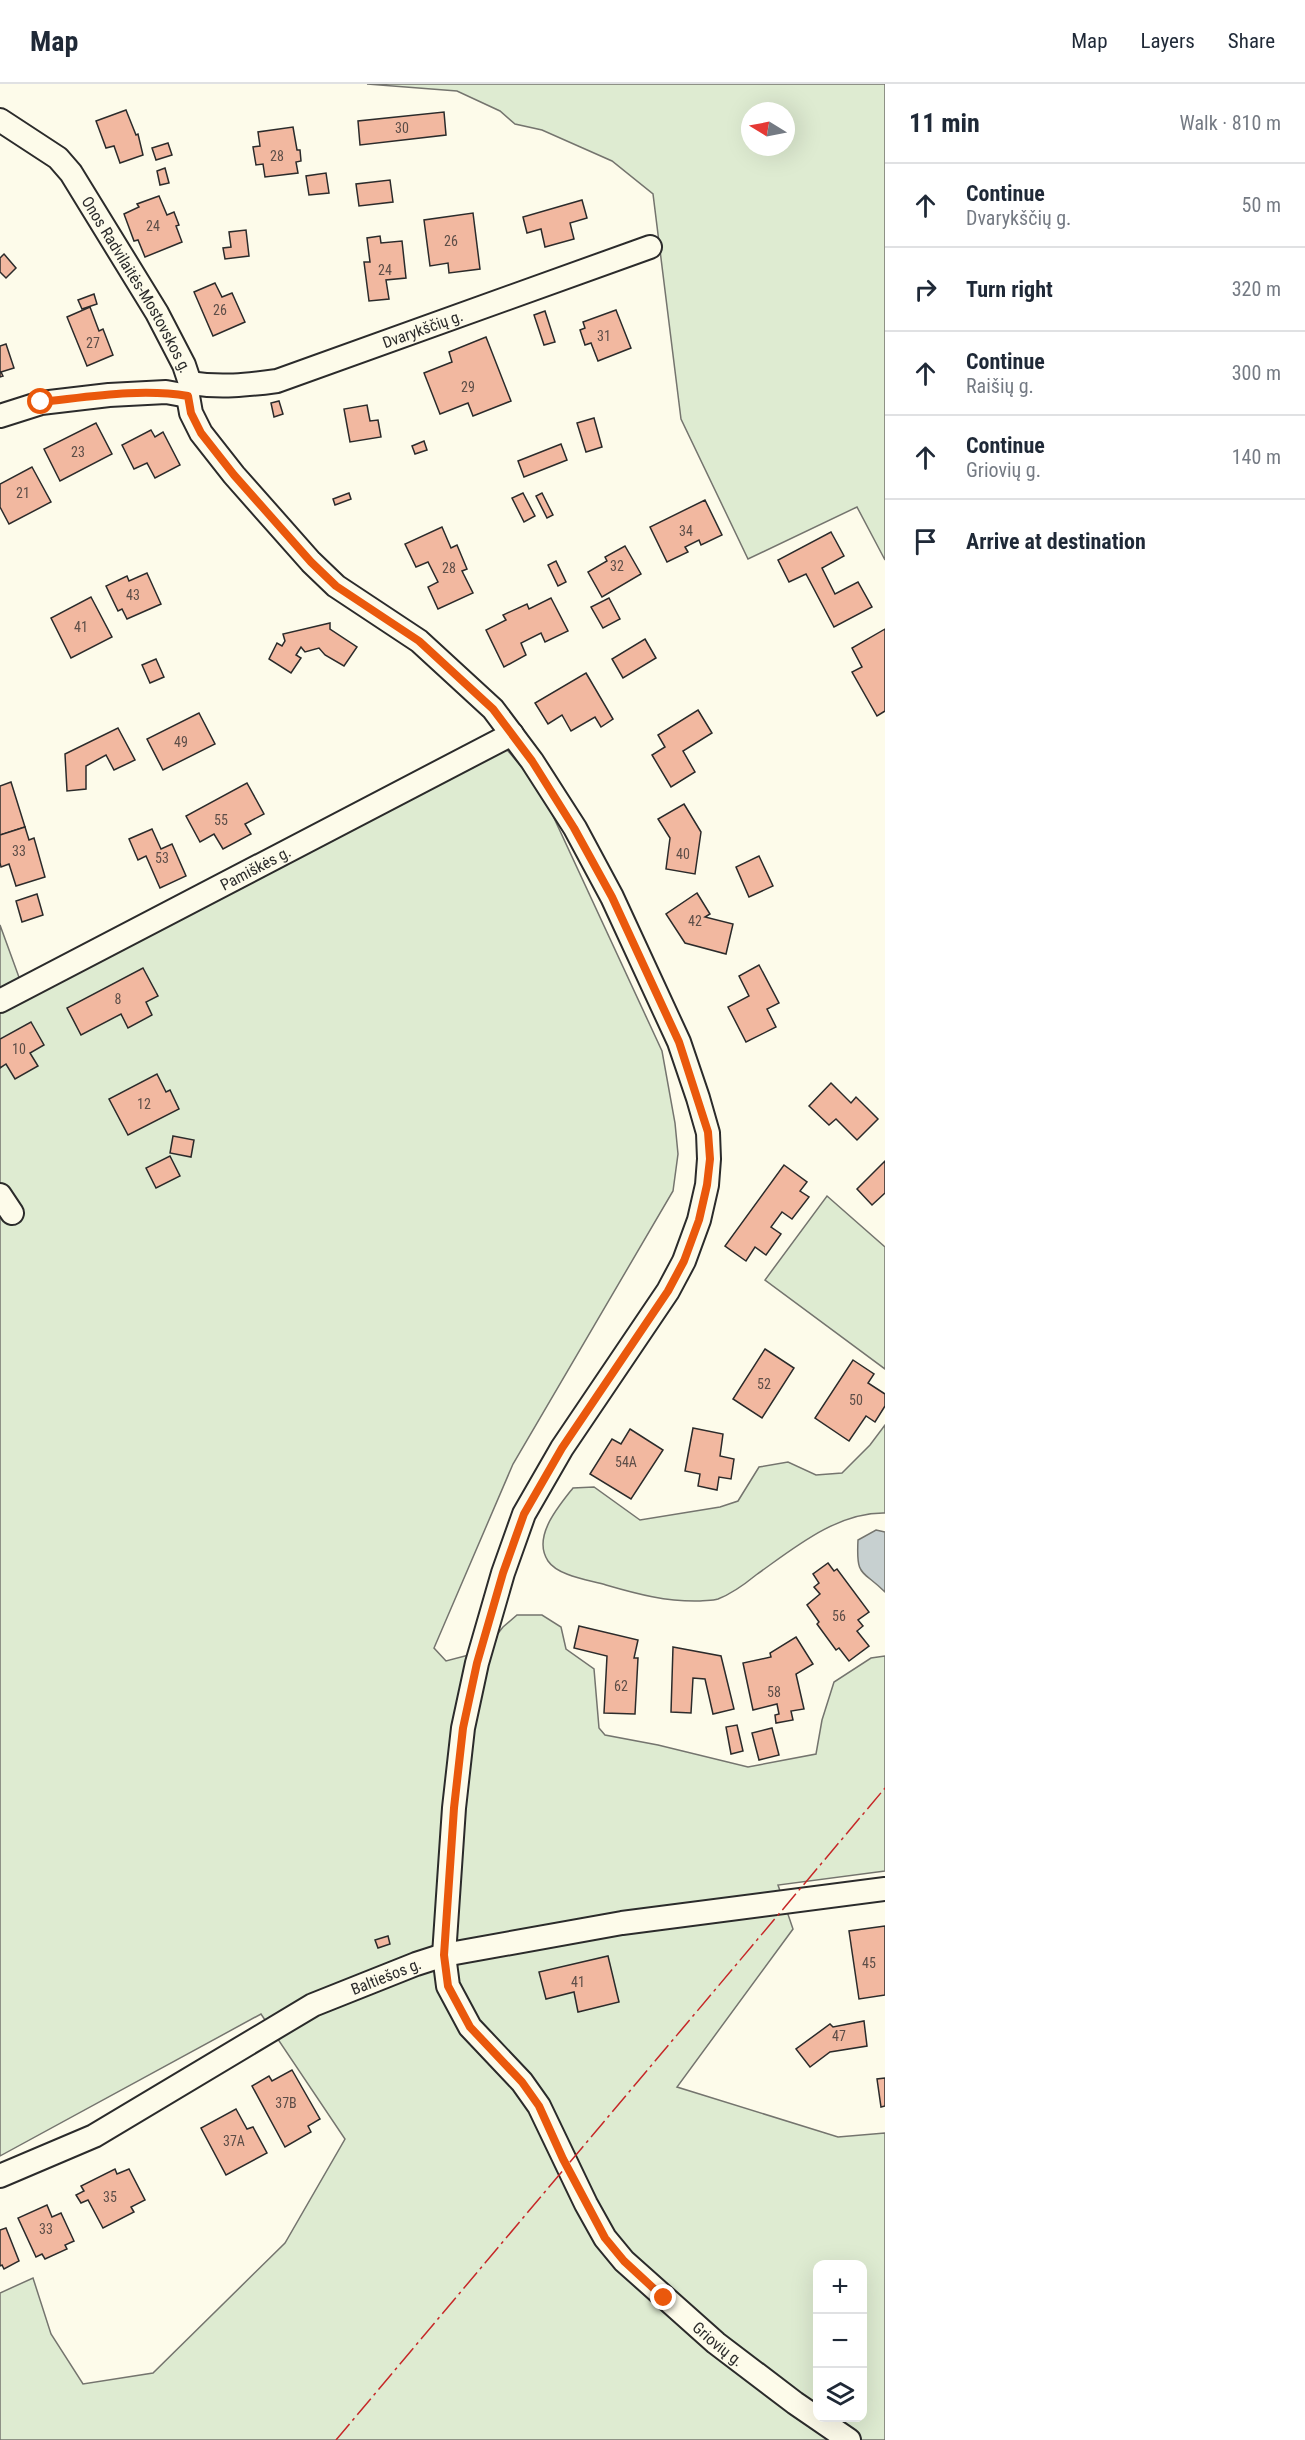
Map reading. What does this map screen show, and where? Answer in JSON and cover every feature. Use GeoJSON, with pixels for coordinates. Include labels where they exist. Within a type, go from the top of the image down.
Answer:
{"type":"FeatureCollection","features":[{"type":"Feature","properties":{"kind":"street","name":"Onos Radvilaitės-Mostovskos g."},"geometry":{"type":"LineString","coordinates":[[0,120],[58,158],[71,173],[157,313],[184,365],[191,413],[201,433],[234,475],[311,562],[336,586],[419,641],[493,709],[532,761],[574,828],[612,897],[679,1042],[708,1132]]}},
{"type":"Feature","properties":{"kind":"street","name":"Dvarykščių g."},"geometry":{"type":"LineString","coordinates":[[0,416],[41,402],[277,381],[650,247]]}},
{"type":"Feature","properties":{"kind":"street","name":"Pamiškės g."},"geometry":{"type":"LineString","coordinates":[[0,1002],[512,734]]}},
{"type":"Feature","properties":{"kind":"street","name":"Griovių g."},"geometry":{"type":"LineString","coordinates":[[708,1132],[710,1159],[707,1185],[699,1220],[684,1261],[668,1291],[556,1457],[524,1514],[503,1573],[477,1663],[463,1728],[454,1808],[444,1955],[448,1986],[470,2027],[522,2082],[539,2106],[586,2204],[605,2238],[624,2261],[716,2343],[795,2403],[849,2440]]}},
{"type":"Feature","properties":{"kind":"street","name":"Baltiešos g."},"geometry":{"type":"LineString","coordinates":[[0,2176],[94,2136],[313,2005],[416,1964],[444,1955],[622,1923],[885,1889]]}},
{"type":"Feature","properties":{"kind":"green space"},"geometry":{"type":"Polygon","coordinates":[[[367,84],[885,84],[885,560],[857,507],[748,559],[681,419],[653,194],[612,161],[542,130],[515,124],[500,111],[457,91],[367,84]]]}},
{"type":"Feature","properties":{"kind":"green space"},"geometry":{"type":"Polygon","coordinates":[[[492,732],[541,790],[662,1051],[678,1154],[673,1191],[513,1464],[434,1648],[446,1661],[484,1651],[503,1627],[517,1615],[542,1615],[561,1627],[566,1649],[594,1669],[599,1728],[605,1735],[658,1745],[748,1767],[816,1754],[822,1720],[834,1682],[871,1658],[885,1656],[885,1871],[778,1885],[793,1929],[677,2087],[838,2137],[885,2133],[885,2440],[0,2440],[0,2293],[33,2278],[51,2334],[83,2384],[153,2373],[285,2243],[345,2139],[261,2014],[0,2156],[0,925],[20,980],[492,732]]]}},
{"type":"Feature","properties":{"kind":"green space"},"geometry":{"type":"Polygon","coordinates":[[[827,1196],[885,1247],[885,1369],[765,1280],[827,1196]]]}},
{"type":"Feature","properties":{"kind":"green space"},"geometry":{"type":"Polygon","coordinates":[[[885,1425],[885,1513],[867,1514],[833,1525],[801,1543],[738,1588],[718,1599],[688,1601],[664,1599],[583,1579],[566,1574],[553,1566],[544,1552],[543,1542],[549,1523],[573,1488],[594,1487],[640,1520],[720,1507],[738,1501],[759,1467],[788,1462],[816,1475],[842,1473],[870,1445],[885,1425]]]}},
{"type":"Feature","properties":{"kind":"shaded area"},"geometry":{"type":"Polygon","coordinates":[[[876,1530],[885,1532],[885,1592],[862,1572],[858,1561],[858,1540],[876,1530]]]}},
{"type":"Feature","properties":{"kind":"building"},"geometry":{"type":"Polygon","coordinates":[[[126,110],[136,135],[138,134],[143,155],[120,163],[114,146],[106,148],[96,121],[126,110]]]}},
{"type":"Feature","properties":{"kind":"building"},"geometry":{"type":"Polygon","coordinates":[[[444,112],[446,135],[360,145],[358,121],[444,112]]]}},
{"type":"Feature","properties":{"kind":"building"},"geometry":{"type":"Polygon","coordinates":[[[293,127],[297,150],[300,150],[301,161],[296,162],[298,173],[265,177],[263,164],[256,165],[253,147],[260,146],[258,132],[293,127]]]}},
{"type":"Feature","properties":{"kind":"building"},"geometry":{"type":"Polygon","coordinates":[[[168,143],[172,155],[156,160],[152,148],[168,143]]]}},
{"type":"Feature","properties":{"kind":"building"},"geometry":{"type":"Polygon","coordinates":[[[165,168],[169,183],[160,185],[157,171],[165,168]]]}},
{"type":"Feature","properties":{"kind":"building"},"geometry":{"type":"Polygon","coordinates":[[[326,173],[329,193],[309,195],[306,176],[326,173]]]}},
{"type":"Feature","properties":{"kind":"building"},"geometry":{"type":"Polygon","coordinates":[[[390,180],[393,202],[359,206],[356,184],[390,180]]]}},
{"type":"Feature","properties":{"kind":"building"},"geometry":{"type":"Polygon","coordinates":[[[159,196],[167,215],[174,212],[182,242],[145,257],[138,240],[134,241],[124,214],[139,207],[137,204],[159,196]]]}},
{"type":"Feature","properties":{"kind":"building"},"geometry":{"type":"Polygon","coordinates":[[[582,200],[587,218],[570,223],[574,239],[545,247],[541,229],[527,233],[523,217],[582,200]]]}},
{"type":"Feature","properties":{"kind":"building"},"geometry":{"type":"Polygon","coordinates":[[[473,213],[480,269],[449,273],[448,263],[430,266],[424,220],[473,213]]]}},
{"type":"Feature","properties":{"kind":"building"},"geometry":{"type":"Polygon","coordinates":[[[246,230],[249,256],[225,259],[223,248],[231,247],[229,232],[246,230]]]}},
{"type":"Feature","properties":{"kind":"building"},"geometry":{"type":"Polygon","coordinates":[[[380,236],[381,243],[402,241],[406,278],[386,280],[389,299],[369,301],[364,262],[370,262],[367,238],[380,236]]]}},
{"type":"Feature","properties":{"kind":"building"},"geometry":{"type":"Polygon","coordinates":[[[4,254],[16,268],[6,278],[0,272],[0,258],[4,254]]]}},
{"type":"Feature","properties":{"kind":"building"},"geometry":{"type":"Polygon","coordinates":[[[215,283],[222,297],[232,293],[245,322],[213,336],[194,292],[215,283]]]}},
{"type":"Feature","properties":{"kind":"building"},"geometry":{"type":"Polygon","coordinates":[[[94,294],[97,304],[82,309],[78,300],[94,294]]]}},
{"type":"Feature","properties":{"kind":"building"},"geometry":{"type":"Polygon","coordinates":[[[90,307],[99,331],[103,329],[113,355],[87,366],[67,317],[90,307]]]}},
{"type":"Feature","properties":{"kind":"building"},"geometry":{"type":"Polygon","coordinates":[[[616,310],[631,348],[598,361],[591,343],[585,345],[580,330],[585,328],[583,322],[616,310]]]}},
{"type":"Feature","properties":{"kind":"building"},"geometry":{"type":"Polygon","coordinates":[[[545,311],[555,342],[544,345],[534,315],[545,311]]]}},
{"type":"Feature","properties":{"kind":"building"},"geometry":{"type":"Polygon","coordinates":[[[486,337],[511,401],[473,416],[468,403],[440,414],[424,373],[452,362],[449,352],[486,337]]]}},
{"type":"Feature","properties":{"kind":"building"},"geometry":{"type":"Polygon","coordinates":[[[6,344],[14,368],[1,372],[3,376],[0,377],[0,346],[6,344]]]}},
{"type":"Feature","properties":{"kind":"building"},"geometry":{"type":"Polygon","coordinates":[[[279,401],[283,414],[274,417],[271,403],[279,401]]]}},
{"type":"Feature","properties":{"kind":"building"},"geometry":{"type":"Polygon","coordinates":[[[367,405],[370,421],[378,420],[381,437],[350,442],[344,409],[367,405]]]}},
{"type":"Feature","properties":{"kind":"building"},"geometry":{"type":"Polygon","coordinates":[[[594,418],[602,447],[586,452],[577,423],[594,418]]]}},
{"type":"Feature","properties":{"kind":"building"},"geometry":{"type":"Polygon","coordinates":[[[96,423],[112,454],[60,481],[44,449],[96,423]]]}},
{"type":"Feature","properties":{"kind":"building"},"geometry":{"type":"Polygon","coordinates":[[[151,430],[155,437],[163,432],[180,465],[155,478],[147,463],[134,469],[122,445],[151,430]]]}},
{"type":"Feature","properties":{"kind":"building"},"geometry":{"type":"Polygon","coordinates":[[[424,441],[427,450],[415,454],[412,446],[424,441]]]}},
{"type":"Feature","properties":{"kind":"building"},"geometry":{"type":"Polygon","coordinates":[[[561,444],[567,460],[524,477],[518,461],[561,444]]]}},
{"type":"Feature","properties":{"kind":"building"},"geometry":{"type":"Polygon","coordinates":[[[32,467],[51,502],[9,524],[0,507],[0,484],[32,467]]]}},
{"type":"Feature","properties":{"kind":"building"},"geometry":{"type":"Polygon","coordinates":[[[349,493],[351,499],[335,505],[333,499],[349,493]]]}},
{"type":"Feature","properties":{"kind":"building"},"geometry":{"type":"Polygon","coordinates":[[[523,493],[535,516],[524,522],[512,498],[523,493]]]}},
{"type":"Feature","properties":{"kind":"building"},"geometry":{"type":"Polygon","coordinates":[[[542,493],[553,515],[547,518],[536,496],[542,493]]]}},
{"type":"Feature","properties":{"kind":"building"},"geometry":{"type":"Polygon","coordinates":[[[705,500],[722,535],[701,545],[699,540],[685,547],[688,552],[667,562],[650,527],[705,500]]]}},
{"type":"Feature","properties":{"kind":"building"},"geometry":{"type":"Polygon","coordinates":[[[442,527],[451,548],[457,545],[467,569],[462,571],[473,593],[438,609],[428,587],[438,582],[428,562],[416,567],[405,544],[442,527]]]}},
{"type":"Feature","properties":{"kind":"building"},"geometry":{"type":"Polygon","coordinates":[[[831,532],[844,556],[822,568],[835,594],[858,582],[872,607],[834,627],[806,574],[789,582],[778,560],[831,532]]]}},
{"type":"Feature","properties":{"kind":"building"},"geometry":{"type":"Polygon","coordinates":[[[625,546],[641,574],[602,597],[588,572],[607,561],[605,557],[625,546]]]}},
{"type":"Feature","properties":{"kind":"building"},"geometry":{"type":"Polygon","coordinates":[[[556,561],[566,582],[558,586],[548,565],[556,561]]]}},
{"type":"Feature","properties":{"kind":"building"},"geometry":{"type":"Polygon","coordinates":[[[147,573],[161,604],[127,619],[122,609],[118,611],[106,586],[127,576],[129,581],[147,573]]]}},
{"type":"Feature","properties":{"kind":"building"},"geometry":{"type":"Polygon","coordinates":[[[91,597],[112,637],[71,658],[51,618],[91,597]]]}},
{"type":"Feature","properties":{"kind":"building"},"geometry":{"type":"Polygon","coordinates":[[[551,598],[568,631],[545,642],[541,633],[521,643],[526,655],[504,667],[486,630],[506,620],[503,615],[527,604],[529,609],[551,598]]]}},
{"type":"Feature","properties":{"kind":"building"},"geometry":{"type":"Polygon","coordinates":[[[609,598],[620,619],[603,628],[591,607],[609,598]]]}},
{"type":"Feature","properties":{"kind":"building"},"geometry":{"type":"Polygon","coordinates":[[[330,623],[330,629],[357,647],[344,666],[325,655],[319,648],[305,652],[301,647],[296,655],[301,658],[291,673],[269,659],[277,643],[282,646],[285,641],[283,634],[330,623]]]}},
{"type":"Feature","properties":{"kind":"building"},"geometry":{"type":"Polygon","coordinates":[[[885,629],[885,711],[877,716],[852,672],[862,667],[852,648],[885,629]]]}},
{"type":"Feature","properties":{"kind":"building"},"geometry":{"type":"Polygon","coordinates":[[[645,639],[656,658],[623,678],[612,659],[645,639]]]}},
{"type":"Feature","properties":{"kind":"building"},"geometry":{"type":"Polygon","coordinates":[[[156,659],[164,677],[150,683],[142,665],[156,659]]]}},
{"type":"Feature","properties":{"kind":"building"},"geometry":{"type":"Polygon","coordinates":[[[586,673],[613,719],[601,727],[595,717],[571,731],[562,715],[548,724],[535,703],[586,673]]]}},
{"type":"Feature","properties":{"kind":"building"},"geometry":{"type":"Polygon","coordinates":[[[698,710],[712,733],[683,751],[695,772],[671,787],[652,755],[665,747],[658,735],[698,710]]]}},
{"type":"Feature","properties":{"kind":"building"},"geometry":{"type":"Polygon","coordinates":[[[199,713],[215,744],[163,770],[147,739],[199,713]]]}},
{"type":"Feature","properties":{"kind":"building"},"geometry":{"type":"Polygon","coordinates":[[[118,728],[135,760],[114,770],[106,755],[86,766],[86,789],[67,791],[65,754],[118,728]]]}},
{"type":"Feature","properties":{"kind":"building"},"geometry":{"type":"Polygon","coordinates":[[[11,782],[25,827],[0,835],[0,786],[11,782]]]}},
{"type":"Feature","properties":{"kind":"building"},"geometry":{"type":"Polygon","coordinates":[[[247,783],[264,814],[245,824],[251,834],[223,849],[214,834],[200,842],[186,816],[247,783]]]}},
{"type":"Feature","properties":{"kind":"building"},"geometry":{"type":"Polygon","coordinates":[[[684,804],[701,832],[695,874],[666,869],[670,838],[658,819],[684,804]]]}},
{"type":"Feature","properties":{"kind":"building"},"geometry":{"type":"Polygon","coordinates":[[[25,827],[29,840],[34,838],[45,877],[16,886],[9,864],[1,867],[0,835],[25,827]]]}},
{"type":"Feature","properties":{"kind":"building"},"geometry":{"type":"Polygon","coordinates":[[[152,829],[161,849],[172,844],[186,876],[160,888],[146,856],[138,860],[129,839],[152,829]]]}},
{"type":"Feature","properties":{"kind":"building"},"geometry":{"type":"Polygon","coordinates":[[[759,856],[773,886],[749,897],[736,867],[759,856]]]}},
{"type":"Feature","properties":{"kind":"building"},"geometry":{"type":"Polygon","coordinates":[[[697,893],[710,914],[705,917],[733,924],[726,954],[685,943],[666,914],[697,893]]]}},
{"type":"Feature","properties":{"kind":"building"},"geometry":{"type":"Polygon","coordinates":[[[37,894],[43,915],[22,922],[16,901],[37,894]]]}},
{"type":"Feature","properties":{"kind":"building"},"geometry":{"type":"Polygon","coordinates":[[[759,965],[779,1003],[767,1009],[776,1027],[746,1042],[728,1007],[749,996],[739,976],[759,965]]]}},
{"type":"Feature","properties":{"kind":"building"},"geometry":{"type":"Polygon","coordinates":[[[143,968],[158,996],[146,1002],[152,1015],[128,1028],[121,1014],[81,1035],[67,1008],[143,968]]]}},
{"type":"Feature","properties":{"kind":"building"},"geometry":{"type":"Polygon","coordinates":[[[31,1022],[44,1045],[30,1053],[38,1066],[15,1079],[6,1064],[0,1068],[0,1039],[31,1022]]]}},
{"type":"Feature","properties":{"kind":"building"},"geometry":{"type":"Polygon","coordinates":[[[157,1074],[166,1092],[170,1090],[179,1109],[128,1135],[109,1099],[157,1074]]]}},
{"type":"Feature","properties":{"kind":"building"},"geometry":{"type":"Polygon","coordinates":[[[831,1083],[851,1103],[856,1097],[878,1119],[857,1140],[836,1119],[829,1125],[809,1106],[831,1083]]]}},
{"type":"Feature","properties":{"kind":"building"},"geometry":{"type":"Polygon","coordinates":[[[173,1136],[194,1140],[191,1157],[170,1153],[173,1136]]]}},
{"type":"Feature","properties":{"kind":"building"},"geometry":{"type":"Polygon","coordinates":[[[170,1156],[180,1176],[156,1188],[146,1168],[170,1156]]]}},
{"type":"Feature","properties":{"kind":"building"},"geometry":{"type":"Polygon","coordinates":[[[885,1161],[885,1193],[872,1205],[857,1189],[885,1161]]]}},
{"type":"Feature","properties":{"kind":"building"},"geometry":{"type":"Polygon","coordinates":[[[784,1165],[807,1182],[800,1191],[809,1197],[792,1219],[782,1212],[771,1227],[781,1234],[766,1255],[755,1247],[746,1261],[725,1246],[784,1165]]]}},
{"type":"Feature","properties":{"kind":"building"},"geometry":{"type":"Polygon","coordinates":[[[765,1349],[794,1368],[762,1418],[733,1399],[765,1349]]]}},
{"type":"Feature","properties":{"kind":"building"},"geometry":{"type":"Polygon","coordinates":[[[853,1360],[874,1374],[868,1383],[885,1394],[885,1406],[875,1422],[866,1416],[849,1441],[815,1418],[853,1360]]]}},
{"type":"Feature","properties":{"kind":"building"},"geometry":{"type":"Polygon","coordinates":[[[693,1428],[723,1434],[720,1456],[734,1459],[731,1479],[719,1477],[717,1490],[698,1486],[700,1474],[685,1471],[693,1428]]]}},
{"type":"Feature","properties":{"kind":"building"},"geometry":{"type":"Polygon","coordinates":[[[630,1429],[663,1450],[631,1499],[590,1474],[612,1439],[621,1444],[630,1429]]]}},
{"type":"Feature","properties":{"kind":"building"},"geometry":{"type":"Polygon","coordinates":[[[828,1563],[834,1571],[837,1569],[869,1612],[858,1620],[863,1626],[857,1631],[869,1646],[849,1661],[839,1648],[836,1650],[817,1624],[819,1622],[807,1605],[820,1594],[814,1587],[819,1583],[813,1574],[828,1563]]]}},
{"type":"Feature","properties":{"kind":"building"},"geometry":{"type":"Polygon","coordinates":[[[579,1626],[638,1640],[634,1658],[638,1658],[635,1714],[604,1713],[607,1656],[574,1648],[579,1626]]]}},
{"type":"Feature","properties":{"kind":"building"},"geometry":{"type":"Polygon","coordinates":[[[796,1637],[813,1664],[796,1674],[804,1709],[791,1711],[793,1720],[776,1723],[775,1715],[779,1714],[777,1704],[753,1710],[743,1663],[771,1657],[770,1653],[796,1637]]]}},
{"type":"Feature","properties":{"kind":"building"},"geometry":{"type":"Polygon","coordinates":[[[673,1647],[721,1656],[734,1709],[713,1714],[705,1679],[693,1678],[691,1713],[671,1712],[673,1647]]]}},
{"type":"Feature","properties":{"kind":"building"},"geometry":{"type":"Polygon","coordinates":[[[737,1725],[743,1751],[731,1754],[726,1727],[737,1725]]]}},
{"type":"Feature","properties":{"kind":"building"},"geometry":{"type":"Polygon","coordinates":[[[772,1728],[779,1755],[759,1760],[752,1733],[772,1728]]]}},
{"type":"Feature","properties":{"kind":"building"},"geometry":{"type":"Polygon","coordinates":[[[885,1926],[885,1995],[859,1999],[849,1931],[885,1926]]]}},
{"type":"Feature","properties":{"kind":"building"},"geometry":{"type":"Polygon","coordinates":[[[388,1936],[390,1944],[378,1948],[375,1940],[388,1936]]]}},
{"type":"Feature","properties":{"kind":"building"},"geometry":{"type":"Polygon","coordinates":[[[608,1956],[619,2002],[578,2012],[574,1992],[546,1999],[539,1972],[608,1956]]]}},
{"type":"Feature","properties":{"kind":"building"},"geometry":{"type":"Polygon","coordinates":[[[864,2021],[867,2046],[830,2052],[810,2067],[796,2049],[830,2024],[833,2027],[864,2021]]]}},
{"type":"Feature","properties":{"kind":"building"},"geometry":{"type":"Polygon","coordinates":[[[292,2070],[320,2119],[308,2126],[311,2132],[285,2147],[252,2086],[269,2076],[272,2081],[292,2070]]]}},
{"type":"Feature","properties":{"kind":"building"},"geometry":{"type":"Polygon","coordinates":[[[885,2078],[885,2106],[881,2107],[877,2079],[885,2078]]]}},
{"type":"Feature","properties":{"kind":"building"},"geometry":{"type":"Polygon","coordinates":[[[236,2109],[247,2129],[253,2127],[267,2153],[226,2175],[201,2128],[236,2109]]]}},
{"type":"Feature","properties":{"kind":"building"},"geometry":{"type":"Polygon","coordinates":[[[115,2169],[117,2174],[129,2169],[145,2200],[131,2207],[134,2212],[103,2228],[88,2200],[81,2203],[76,2195],[84,2191],[81,2186],[115,2169]]]}},
{"type":"Feature","properties":{"kind":"building"},"geometry":{"type":"Polygon","coordinates":[[[47,2205],[52,2217],[61,2213],[74,2241],[65,2245],[67,2249],[45,2259],[42,2254],[36,2257],[18,2218],[47,2205]]]}},
{"type":"Feature","properties":{"kind":"building"},"geometry":{"type":"Polygon","coordinates":[[[6,2228],[19,2261],[4,2269],[2,2265],[0,2266],[0,2230],[6,2228]]]}},
{"type":"Feature","properties":{"kind":"power"},"geometry":{"type":"LineString","coordinates":[[336,2440],[885,1788]]}},
{"type":"Feature","properties":{"kind":"route"},"geometry":{"type":"LineString","coordinates":[[41,402],[166,392],[188,396],[191,413],[201,433],[234,475],[311,562],[336,586],[419,641],[493,709],[532,761],[574,828],[612,897],[679,1042],[698,1098],[708,1132],[710,1159],[699,1220],[684,1261],[668,1291],[562,1448],[524,1514],[503,1573],[477,1663],[463,1728],[454,1808],[444,1955],[448,1986],[470,2027],[522,2082],[539,2106],[563,2159],[605,2238],[624,2261],[664,2298]]}}]}
